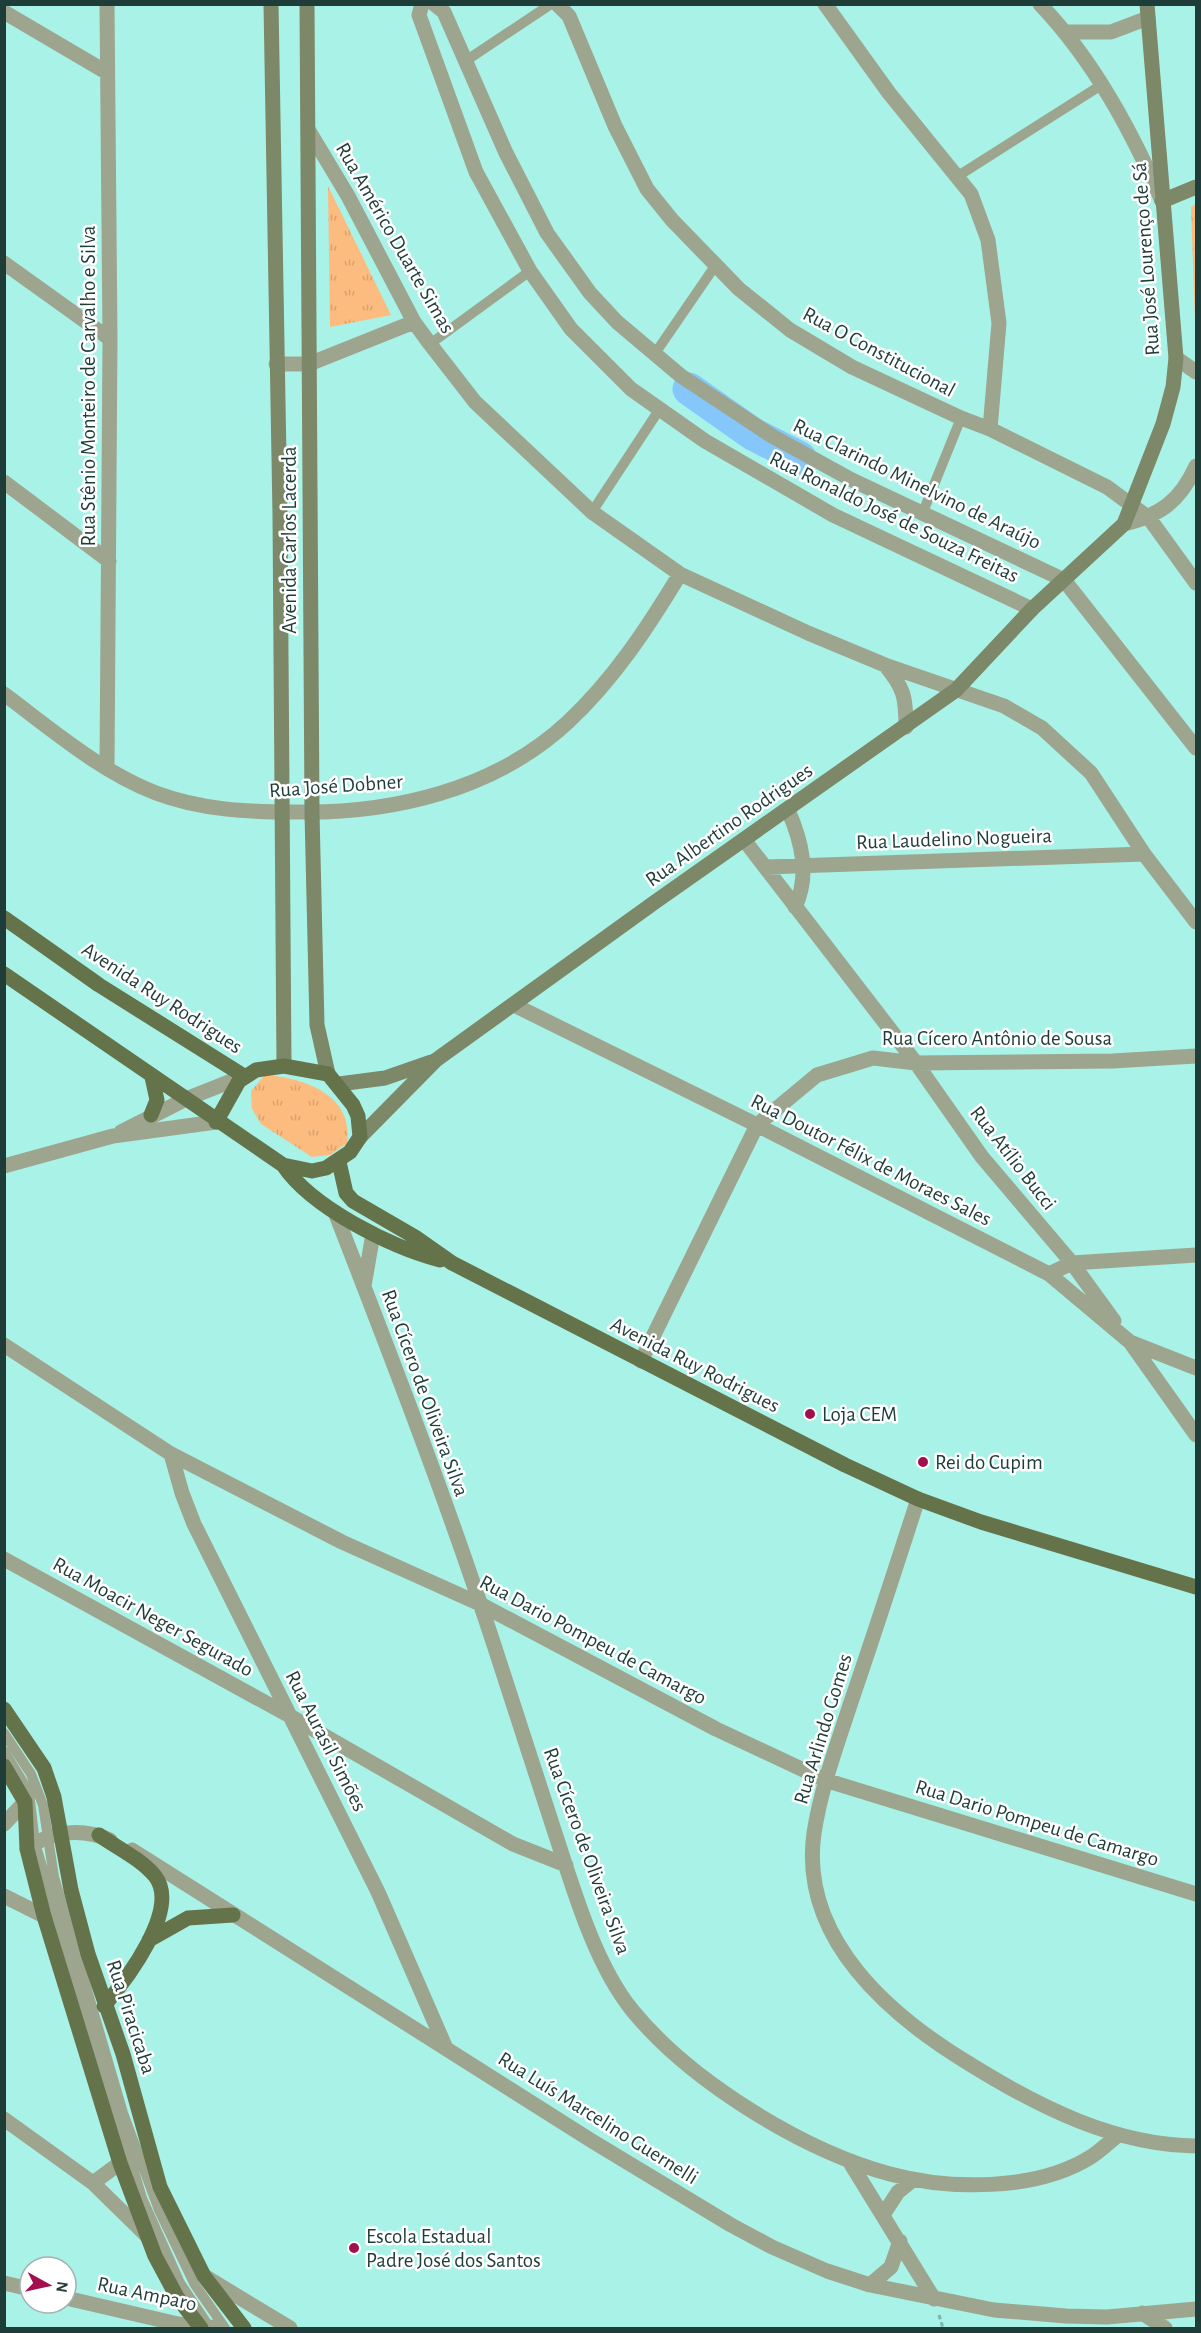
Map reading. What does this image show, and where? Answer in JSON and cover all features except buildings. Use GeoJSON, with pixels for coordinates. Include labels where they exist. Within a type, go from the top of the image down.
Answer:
{"type":"FeatureCollection","features":[{"type":"Feature","properties":{"kind":"main road","name":"Avenida Carlos Lacerda"},"geometry":{"type":"LineString","coordinates":[[271,4],[284,1066]]}},
{"type":"Feature","properties":{"kind":"main road","name":"Avenida Carlos Lacerda"},"geometry":{"type":"LineString","coordinates":[[307,4],[312,813],[317,1025],[334,1079]]}},
{"type":"Feature","properties":{"kind":"main road","name":"Rua José Lourenço de Sá"},"geometry":{"type":"LineString","coordinates":[[1124,524],[1168,406],[1176,358],[1148,11]]}},
{"type":"Feature","properties":{"kind":"main road"},"geometry":{"type":"LineString","coordinates":[[1162,201],[1197,187]]}},
{"type":"Feature","properties":{"kind":"main road","name":"Rua Albertino Rodrigues"},"geometry":{"type":"LineString","coordinates":[[360,1137],[436,1060],[654,902],[745,841],[956,690],[1032,609],[1124,524]]}},
{"type":"Feature","properties":{"kind":"main road","name":"Avenida Ruy Rodrigues"},"geometry":{"type":"LineString","coordinates":[[4,918],[99,986],[244,1076],[267,1066],[284,1066],[334,1079]]}},
{"type":"Feature","properties":{"kind":"main road","name":"Avenida Ruy Rodrigues"},"geometry":{"type":"LineString","coordinates":[[4,974],[216,1122],[283,1165],[289,1173],[335,1212],[411,1252],[452,1263]]}},
{"type":"Feature","properties":{"kind":"main road","name":"Rua Albertino Rodrigues"},"geometry":{"type":"LineString","coordinates":[[334,1079],[385,1078],[436,1060]]}},
{"type":"Feature","properties":{"kind":"main road"},"geometry":{"type":"LineString","coordinates":[[216,1122],[232,1091],[244,1076]]}},
{"type":"Feature","properties":{"kind":"main road"},"geometry":{"type":"LineString","coordinates":[[151,1115],[157,1100],[152,1077]]}},
{"type":"Feature","properties":{"kind":"main road"},"geometry":{"type":"LineString","coordinates":[[283,1165],[312,1171],[339,1162],[350,1152],[360,1137],[358,1116],[334,1079]]}},
{"type":"Feature","properties":{"kind":"main road","name":"Avenida Ruy Rodrigues"},"geometry":{"type":"LineString","coordinates":[[339,1162],[346,1193],[352,1201],[415,1237],[452,1263],[641,1361],[918,1499],[981,1522],[1197,1587]]}},
{"type":"Feature","properties":{"kind":"main road","name":"Rua Piracicaba"},"geometry":{"type":"LineString","coordinates":[[4,1709],[44,1768],[54,1797],[42,1841],[44,1916],[120,2163],[155,2256],[177,2297],[208,2328]]}},
{"type":"Feature","properties":{"kind":"main road","name":"Rua Piracicaba"},"geometry":{"type":"LineString","coordinates":[[4,1766],[25,1802],[42,1841],[71,1890],[104,2006],[123,2054],[160,2187],[204,2276],[243,2328]]}},
{"type":"Feature","properties":{"kind":"main road"},"geometry":{"type":"LineString","coordinates":[[99,1835],[155,1877],[161,1888],[162,1911],[129,1977],[104,2006]]}},
{"type":"Feature","properties":{"kind":"main road"},"geometry":{"type":"LineString","coordinates":[[149,1940],[188,1918],[233,1915]]}},
{"type":"Feature","properties":{"kind":"street","name":"Rua Stênio Monteiro de Carvalho e Silva"},"geometry":{"type":"LineString","coordinates":[[107,4],[110,339],[107,768]]}},
{"type":"Feature","properties":{"kind":"street","name":"Rua Ronaldo José de Souza Freitas"},"geometry":{"type":"LineString","coordinates":[[422,4],[419,15],[476,172],[530,270],[571,329],[631,390],[658,410],[759,474],[833,515],[1032,609]]}},
{"type":"Feature","properties":{"kind":"street","name":"Rua Clarindo Minelvino de Araújo"},"geometry":{"type":"LineString","coordinates":[[434,4],[444,12],[506,153],[547,233],[590,293],[617,322],[654,355],[772,436],[852,480],[1064,580]]}},
{"type":"Feature","properties":{"kind":"street","name":"Rua O Constitucional"},"geometry":{"type":"LineString","coordinates":[[557,4],[569,10],[615,126],[647,189],[715,266],[790,330],[852,367],[1087,475],[1133,504],[1149,518],[1197,583]]}},
{"type":"Feature","properties":{"kind":"street"},"geometry":{"type":"LineString","coordinates":[[825,4],[888,93],[971,194],[988,240],[996,283],[999,322],[990,429]]}},
{"type":"Feature","properties":{"kind":"street"},"geometry":{"type":"LineString","coordinates":[[1040,4],[1066,32],[1103,84],[1146,164],[1162,201]]}},
{"type":"Feature","properties":{"kind":"street"},"geometry":{"type":"LineString","coordinates":[[1066,32],[1111,32],[1148,11]]}},
{"type":"Feature","properties":{"kind":"street"},"geometry":{"type":"LineString","coordinates":[[4,12],[106,72]]}},
{"type":"Feature","properties":{"kind":"street","name":"Rua Américo Duarte Simas"},"geometry":{"type":"LineString","coordinates":[[309,131],[348,196],[414,322],[430,344],[476,402],[592,512],[680,574],[808,633],[885,665],[1004,705],[1042,728],[1091,773],[1144,854],[1197,922]]}},
{"type":"Feature","properties":{"kind":"street"},"geometry":{"type":"LineString","coordinates":[[4,263],[110,339]]}},
{"type":"Feature","properties":{"kind":"street"},"geometry":{"type":"LineString","coordinates":[[276,364],[309,364],[414,322]]}},
{"type":"Feature","properties":{"kind":"street"},"geometry":{"type":"LineString","coordinates":[[1176,358],[1197,372]]}},
{"type":"Feature","properties":{"kind":"street"},"geometry":{"type":"LineString","coordinates":[[1124,524],[1149,518],[1170,505],[1197,466]]}},
{"type":"Feature","properties":{"kind":"street"},"geometry":{"type":"LineString","coordinates":[[4,482],[109,561]]}},
{"type":"Feature","properties":{"kind":"street","name":"Rua José Dobner"},"geometry":{"type":"LineString","coordinates":[[4,694],[107,768],[156,793],[223,809],[256,813],[312,813],[378,808],[432,798],[480,778],[526,754],[567,723],[602,687],[643,635],[680,574]]}},
{"type":"Feature","properties":{"kind":"street"},"geometry":{"type":"LineString","coordinates":[[1064,580],[1197,748]]}},
{"type":"Feature","properties":{"kind":"street"},"geometry":{"type":"LineString","coordinates":[[885,665],[901,684],[906,700],[906,727]]}},
{"type":"Feature","properties":{"kind":"street"},"geometry":{"type":"LineString","coordinates":[[788,810],[800,837],[803,865],[802,892],[795,907]]}},
{"type":"Feature","properties":{"kind":"street","name":"Rua Atílio Bucci"},"geometry":{"type":"LineString","coordinates":[[745,841],[916,1063],[982,1157],[1072,1263],[1197,1435]]}},
{"type":"Feature","properties":{"kind":"street","name":"Rua Laudelino Nogueira"},"geometry":{"type":"LineString","coordinates":[[766,867],[1144,854]]}},
{"type":"Feature","properties":{"kind":"street","name":"Rua Doutor Félix de Moraes Sales"},"geometry":{"type":"LineString","coordinates":[[514,1005],[757,1125],[1049,1274],[1130,1342],[1197,1368]]}},
{"type":"Feature","properties":{"kind":"street","name":"Rua Cícero Antônio de Sousa"},"geometry":{"type":"LineString","coordinates":[[641,1361],[757,1125],[807,1082],[830,1070],[873,1058],[916,1063],[1113,1061],[1197,1056]]}},
{"type":"Feature","properties":{"kind":"street"},"geometry":{"type":"LineString","coordinates":[[113,1136],[151,1115],[244,1076]]}},
{"type":"Feature","properties":{"kind":"street"},"geometry":{"type":"LineString","coordinates":[[4,1166],[113,1136],[216,1122]]}},
{"type":"Feature","properties":{"kind":"street","name":"Rua Cícero de Oliveira Silva"},"geometry":{"type":"LineString","coordinates":[[335,1212],[480,1604],[566,1865],[604,1961],[631,2008],[704,2079],[790,2133],[851,2164],[913,2180],[950,2185],[1012,2182],[1035,2177],[1088,2159],[1117,2136]]}},
{"type":"Feature","properties":{"kind":"street","name":"Rua Cícero de Oliveira Silva"},"geometry":{"type":"LineString","coordinates":[[364,1286],[374,1234]]}},
{"type":"Feature","properties":{"kind":"street"},"geometry":{"type":"LineString","coordinates":[[1049,1274],[1072,1263],[1197,1255]]}},
{"type":"Feature","properties":{"kind":"street","name":"Rua Dario Pompeu de Camargo"},"geometry":{"type":"LineString","coordinates":[[4,1346],[171,1454],[342,1542],[480,1604],[716,1729],[825,1780],[1197,1894]]}},
{"type":"Feature","properties":{"kind":"street","name":"Rua Aurasil Simões"},"geometry":{"type":"LineString","coordinates":[[171,1454],[194,1524],[378,1892],[445,2046]]}},
{"type":"Feature","properties":{"kind":"street","name":"Rua Arlindo Gomes"},"geometry":{"type":"LineString","coordinates":[[918,1499],[825,1780],[814,1835],[815,1888],[827,1926],[843,1956],[873,1989],[911,2024],[964,2061],[1023,2096],[1117,2136],[1175,2146],[1197,2146]]}},
{"type":"Feature","properties":{"kind":"street","name":"Rua Moacir Neger Segurado"},"geometry":{"type":"LineString","coordinates":[[4,1559],[290,1716],[513,1844],[566,1865]]}},
{"type":"Feature","properties":{"kind":"street"},"geometry":{"type":"LineString","coordinates":[[4,1824],[25,1802]]}},
{"type":"Feature","properties":{"kind":"street","name":"Rua Luís Marcelino Guernelli"},"geometry":{"type":"LineString","coordinates":[[42,1841],[77,1831],[99,1835],[137,1852],[592,2141],[731,2225],[827,2271],[870,2285],[994,2310],[1066,2316],[1197,2309]]}},
{"type":"Feature","properties":{"kind":"street"},"geometry":{"type":"LineString","coordinates":[[4,1896],[44,1916]]}},
{"type":"Feature","properties":{"kind":"street"},"geometry":{"type":"LineString","coordinates":[[4,2119],[93,2183],[149,2238]]}},
{"type":"Feature","properties":{"kind":"street"},"geometry":{"type":"LineString","coordinates":[[93,2183],[120,2163]]}},
{"type":"Feature","properties":{"kind":"street"},"geometry":{"type":"LineString","coordinates":[[851,2164],[934,2299]]}},
{"type":"Feature","properties":{"kind":"street"},"geometry":{"type":"LineString","coordinates":[[883,2215],[898,2192],[913,2180]]}},
{"type":"Feature","properties":{"kind":"street"},"geometry":{"type":"LineString","coordinates":[[870,2285],[891,2267],[900,2241]]}},
{"type":"Feature","properties":{"kind":"street"},"geometry":{"type":"LineString","coordinates":[[204,2276],[290,2328]]}},
{"type":"Feature","properties":{"kind":"street","name":"Rua Amparo"},"geometry":{"type":"LineString","coordinates":[[78,2301],[208,2328]]}},
{"type":"Feature","properties":{"kind":"street"},"geometry":{"type":"LineString","coordinates":[[1142,2313],[1165,2328]]}},
{"type":"Feature","properties":{"kind":"lane"},"geometry":{"type":"LineString","coordinates":[[467,60],[551,4]]}},
{"type":"Feature","properties":{"kind":"lane"},"geometry":{"type":"LineString","coordinates":[[958,176],[1103,84]]}},
{"type":"Feature","properties":{"kind":"lane"},"geometry":{"type":"LineString","coordinates":[[654,355],[715,266]]}},
{"type":"Feature","properties":{"kind":"lane"},"geometry":{"type":"LineString","coordinates":[[430,344],[530,270]]}},
{"type":"Feature","properties":{"kind":"lane"},"geometry":{"type":"LineString","coordinates":[[592,512],[658,410]]}},
{"type":"Feature","properties":{"kind":"lane"},"geometry":{"type":"LineString","coordinates":[[923,512],[961,418]]}},
{"type":"Feature","properties":{"kind":"lane"},"geometry":{"type":"LineString","coordinates":[[4,1733],[31,1774],[43,1805],[42,1841],[123,2113],[159,2210],[195,2285],[225,2328]]}},
{"type":"Feature","properties":{"kind":"lane"},"geometry":{"type":"LineString","coordinates":[[4,1751],[29,1792],[142,2198],[180,2283],[208,2328]]}},
{"type":"Feature","properties":{"kind":"green space"},"geometry":{"type":"Polygon","coordinates":[[[328,186],[391,315],[330,327],[328,186]]]}},
{"type":"Feature","properties":{"kind":"green space"},"geometry":{"type":"Polygon","coordinates":[[[1196,204],[1196,349],[1191,207],[1196,204]]]}},
{"type":"Feature","properties":{"kind":"green space"},"geometry":{"type":"Polygon","coordinates":[[[265,1075],[296,1080],[310,1085],[335,1101],[343,1113],[347,1126],[347,1143],[330,1155],[312,1157],[261,1124],[252,1109],[251,1091],[265,1075]]]}},
{"type":"Feature","properties":{"kind":"waterway"},"geometry":{"type":"LineString","coordinates":[[689,389],[753,434],[800,458]]}},
{"type":"Feature","properties":{"kind":"place","name":"Loja CEM"},"geometry":{"type":"Point","coordinates":[810,1414]}},
{"type":"Feature","properties":{"kind":"place","name":"Rei do Cupim"},"geometry":{"type":"Point","coordinates":[923,1462]}},
{"type":"Feature","properties":{"kind":"place","name":"Escola Estadual Padre José dos Santos"},"geometry":{"type":"Point","coordinates":[354,2248]}}]}
